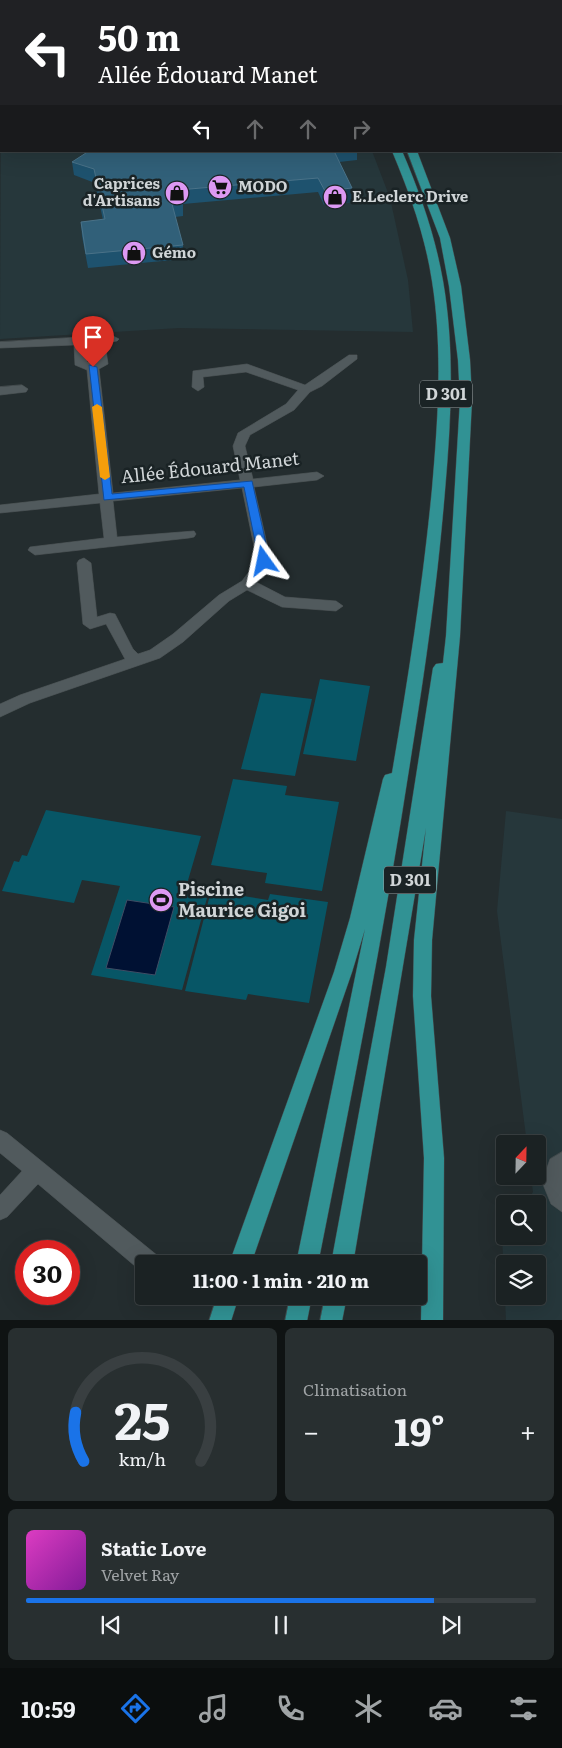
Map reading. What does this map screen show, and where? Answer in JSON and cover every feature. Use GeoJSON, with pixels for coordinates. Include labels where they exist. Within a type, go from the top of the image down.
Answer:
{"type":"FeatureCollection","features":[{"type":"Feature","properties":{"kind":"highway","name":"D 301"},"geometry":{"type":"LineString","coordinates":[[309,1255],[388,852],[420,653],[440,478],[446,374],[437,275],[429,237],[417,199],[397,152]]}},
{"type":"Feature","properties":{"kind":"highway","name":"D 301"},"geometry":{"type":"LineString","coordinates":[[344,1255],[380,1057],[421,810],[446,625],[460,493],[466,400],[464,360],[455,286],[445,238],[432,199],[412,152]]}},
{"type":"Feature","properties":{"kind":"highway"},"geometry":{"type":"LineString","coordinates":[[432,1320],[434,1158],[422,996],[423,940],[452,646],[460,493]]}},
{"type":"Feature","properties":{"kind":"highway"},"geometry":{"type":"LineString","coordinates":[[243,1255],[343,972],[359,918],[420,653]]}},
{"type":"Feature","properties":{"kind":"highway"},"geometry":{"type":"LineString","coordinates":[[220,1320],[225,1305]]}},
{"type":"Feature","properties":{"kind":"highway"},"geometry":{"type":"LineString","coordinates":[[296,1320],[299,1305]]}},
{"type":"Feature","properties":{"kind":"highway"},"geometry":{"type":"LineString","coordinates":[[331,1320],[334,1305]]}},
{"type":"Feature","properties":{"kind":"street"},"geometry":{"type":"LineString","coordinates":[[80,340],[81,365],[93,367],[102,364],[99,339]]}},
{"type":"Feature","properties":{"kind":"street"},"geometry":{"type":"LineString","coordinates":[[0,345],[113,339]]}},
{"type":"Feature","properties":{"kind":"street"},"geometry":{"type":"LineString","coordinates":[[0,711],[26,699],[155,654],[224,598],[247,584],[264,561],[239,446],[244,433],[290,407],[306,389],[318,383],[352,357]]}},
{"type":"Feature","properties":{"kind":"street"},"geometry":{"type":"LineString","coordinates":[[93,367],[107,498]]}},
{"type":"Feature","properties":{"kind":"street"},"geometry":{"type":"LineString","coordinates":[[198,387],[196,374],[247,368],[306,389]]}},
{"type":"Feature","properties":{"kind":"street"},"geometry":{"type":"LineString","coordinates":[[0,391],[22,389]]}},
{"type":"Feature","properties":{"kind":"street","name":"Allée Édouard Manet"},"geometry":{"type":"LineString","coordinates":[[0,509],[317,476]]}},
{"type":"Feature","properties":{"kind":"street","name":"Allée Édouard Manet"},"geometry":{"type":"LineString","coordinates":[[107,498],[111,542]]}},
{"type":"Feature","properties":{"kind":"street"},"geometry":{"type":"LineString","coordinates":[[35,550],[189,534]]}},
{"type":"Feature","properties":{"kind":"street"},"geometry":{"type":"LineString","coordinates":[[84,563],[90,624],[110,618],[127,652],[135,660]]}},
{"type":"Feature","properties":{"kind":"street"},"geometry":{"type":"LineString","coordinates":[[247,584],[282,602],[336,606]]}},
{"type":"Feature","properties":{"kind":"street"},"geometry":{"type":"LineString","coordinates":[[0,1140],[139,1255]]}},
{"type":"Feature","properties":{"kind":"street"},"geometry":{"type":"LineString","coordinates":[[562,1162],[553,1173],[552,1181],[554,1190],[562,1202]]}},
{"type":"Feature","properties":{"kind":"street"},"geometry":{"type":"LineString","coordinates":[[0,1210],[36,1171]]}},
{"type":"Feature","properties":{"kind":"shaded area"},"geometry":{"type":"Polygon","coordinates":[[[1,152],[372,152],[390,198],[408,280],[413,332],[179,328],[0,339],[1,152]]]}},
{"type":"Feature","properties":{"kind":"shaded area"},"geometry":{"type":"Polygon","coordinates":[[[320,679],[370,686],[356,761],[303,754],[320,679]]]}},
{"type":"Feature","properties":{"kind":"shaded area"},"geometry":{"type":"Polygon","coordinates":[[[261,693],[312,699],[295,776],[241,769],[261,693]]]}},
{"type":"Feature","properties":{"kind":"shaded area"},"geometry":{"type":"Polygon","coordinates":[[[233,779],[287,786],[285,795],[339,802],[322,891],[265,883],[267,873],[211,865],[233,779]]]}},
{"type":"Feature","properties":{"kind":"shaded area","name":"Piscine Maurice Gigoi"},"geometry":{"type":"Polygon","coordinates":[[[46,810],[201,836],[184,894],[207,898],[182,990],[91,975],[120,886],[82,880],[74,903],[2,891],[14,861],[19,862],[22,855],[27,856],[46,810]]]}},
{"type":"Feature","properties":{"kind":"shaded area"},"geometry":{"type":"Polygon","coordinates":[[[506,811],[562,819],[562,1320],[506,1320],[505,1305],[546,1305],[546,1255],[503,1255],[502,1245],[546,1245],[546,1195],[531,1195],[533,1192],[532,1185],[546,1185],[546,1135],[526,1135],[497,911],[506,811]]]}},
{"type":"Feature","properties":{"kind":"shaded area"},"geometry":{"type":"Polygon","coordinates":[[[211,891],[268,900],[270,894],[328,902],[309,1003],[248,994],[246,1000],[185,991],[211,891]]]}},
{"type":"Feature","properties":{"kind":"shaded area"},"geometry":{"type":"Polygon","coordinates":[[[127,900],[174,907],[155,975],[106,968],[127,900]]]}},
{"type":"Feature","properties":{"kind":"building","name":"MODO"},"geometry":{"type":"Polygon","coordinates":[[[87,152],[334,152],[352,188],[325,191],[318,178],[178,190],[183,203],[172,204],[183,245],[86,254],[81,222],[105,219],[94,169],[72,162],[87,152]]]}},
{"type":"Feature","properties":{"kind":"slow traffic"},"geometry":{"type":"LineString","coordinates":[[97,407],[105,477]]}},
{"type":"Feature","properties":{"kind":"place","name":"MODO"},"geometry":{"type":"Point","coordinates":[220,187]}},
{"type":"Feature","properties":{"kind":"place","name":"Caprices d'Artisans"},"geometry":{"type":"Point","coordinates":[177,193]}},
{"type":"Feature","properties":{"kind":"place","name":"E.Leclerc Drive"},"geometry":{"type":"Point","coordinates":[335,197]}},
{"type":"Feature","properties":{"kind":"place","name":"Gémo"},"geometry":{"type":"Point","coordinates":[134,253]}},
{"type":"Feature","properties":{"kind":"place","name":"Piscine Maurice Gigoi"},"geometry":{"type":"Point","coordinates":[161,900]}},
{"type":"Feature","properties":{"kind":"route"},"geometry":{"type":"LineString","coordinates":[[93,367],[107,498],[248,483],[264,561]]}}]}
